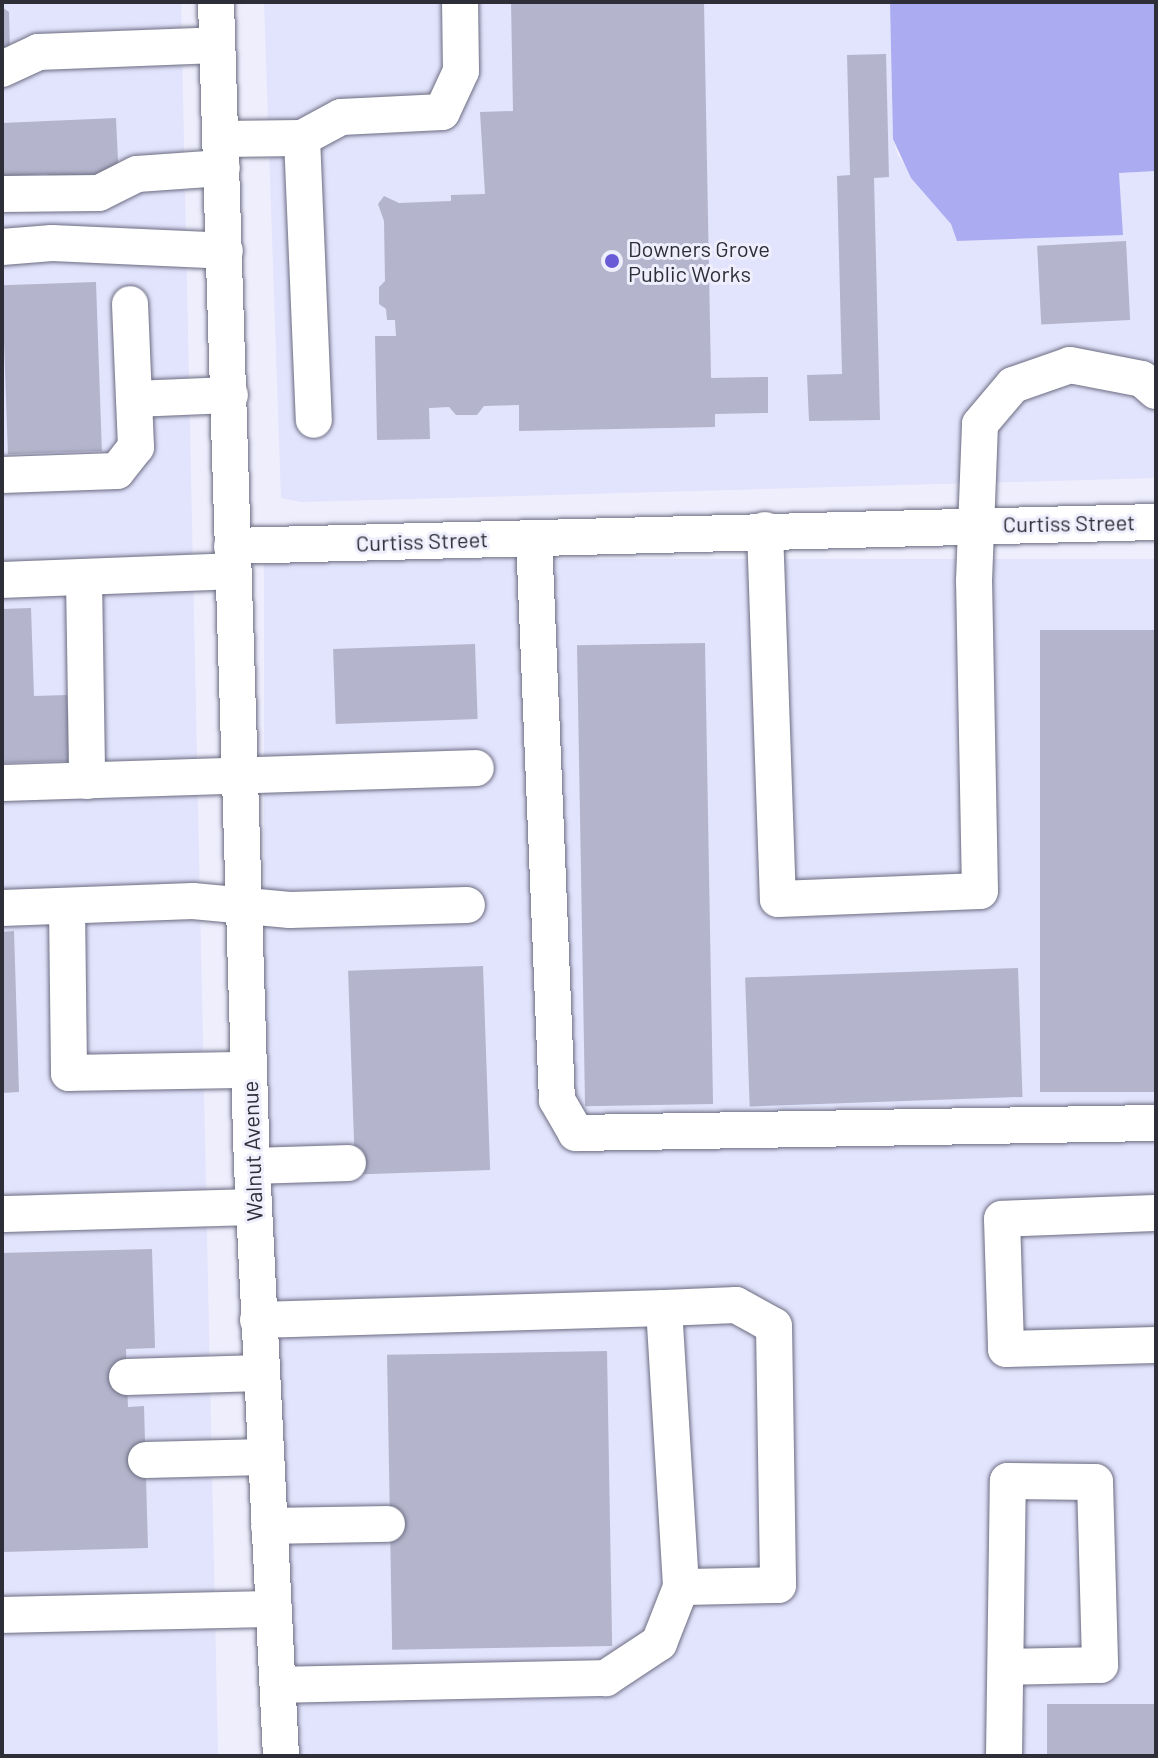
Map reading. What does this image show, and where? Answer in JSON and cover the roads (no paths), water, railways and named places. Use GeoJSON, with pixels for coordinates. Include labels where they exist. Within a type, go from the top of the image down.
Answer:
{"type":"FeatureCollection","features":[{"type":"Feature","properties":{"kind":"street"},"geometry":{"type":"LineString","coordinates":[[216,2],[230,395],[232,559]]}},
{"type":"Feature","properties":{"kind":"street"},"geometry":{"type":"LineString","coordinates":[[2,194],[99,193],[137,174],[302,138],[341,117],[442,112],[461,71],[460,2]]}},
{"type":"Feature","properties":{"kind":"street"},"geometry":{"type":"LineString","coordinates":[[2,69],[38,52],[217,45]]}},
{"type":"Feature","properties":{"kind":"street"},"geometry":{"type":"LineString","coordinates":[[302,138],[314,420]]}},
{"type":"Feature","properties":{"kind":"street"},"geometry":{"type":"LineString","coordinates":[[2,247],[52,243],[225,251]]}},
{"type":"Feature","properties":{"kind":"street"},"geometry":{"type":"LineString","coordinates":[[2,475],[117,471],[136,447],[130,304]]}},
{"type":"Feature","properties":{"kind":"street"},"geometry":{"type":"LineString","coordinates":[[765,530],[778,899],[980,891],[977,525],[980,424],[1013,385],[1070,365],[1142,379],[1156,391]]}},
{"type":"Feature","properties":{"kind":"street"},"geometry":{"type":"LineString","coordinates":[[134,399],[230,395]]}},
{"type":"Feature","properties":{"kind":"street","name":"Curtiss Street"},"geometry":{"type":"LineString","coordinates":[[2,580],[84,579],[232,559],[534,538],[1156,522]]}},
{"type":"Feature","properties":{"kind":"street"},"geometry":{"type":"LineString","coordinates":[[534,538],[557,1100],[576,1133],[1156,1123]]}},
{"type":"Feature","properties":{"kind":"street","name":"Walnut Avenue"},"geometry":{"type":"LineString","coordinates":[[232,559],[258,1320],[281,1756]]}},
{"type":"Feature","properties":{"kind":"street"},"geometry":{"type":"LineString","coordinates":[[84,579],[87,781]]}},
{"type":"Feature","properties":{"kind":"street"},"geometry":{"type":"LineString","coordinates":[[2,783],[476,768]]}},
{"type":"Feature","properties":{"kind":"street"},"geometry":{"type":"LineString","coordinates":[[2,908],[193,901],[290,910],[467,905]]}},
{"type":"Feature","properties":{"kind":"street"},"geometry":{"type":"LineString","coordinates":[[67,907],[69,1073],[249,1070]]}},
{"type":"Feature","properties":{"kind":"street"},"geometry":{"type":"LineString","coordinates":[[252,1166],[348,1163]]}},
{"type":"Feature","properties":{"kind":"street"},"geometry":{"type":"LineString","coordinates":[[2,1214],[254,1207]]}},
{"type":"Feature","properties":{"kind":"street"},"geometry":{"type":"LineString","coordinates":[[1156,1213],[1002,1219],[1006,1349],[1156,1345]]}},
{"type":"Feature","properties":{"kind":"street"},"geometry":{"type":"LineString","coordinates":[[258,1320],[736,1305],[774,1326],[778,1585],[681,1587]]}},
{"type":"Feature","properties":{"kind":"street"},"geometry":{"type":"LineString","coordinates":[[279,1685],[606,1678],[659,1643],[681,1587],[664,1308]]}},
{"type":"Feature","properties":{"kind":"street"},"geometry":{"type":"LineString","coordinates":[[127,1377],[261,1373]]}},
{"type":"Feature","properties":{"kind":"street"},"geometry":{"type":"LineString","coordinates":[[146,1460],[265,1457]]}},
{"type":"Feature","properties":{"kind":"street"},"geometry":{"type":"LineString","coordinates":[[1004,1756],[1008,1481],[1095,1482],[1100,1665],[1006,1667]]}},
{"type":"Feature","properties":{"kind":"street"},"geometry":{"type":"LineString","coordinates":[[269,1526],[387,1524]]}},
{"type":"Feature","properties":{"kind":"street"},"geometry":{"type":"LineString","coordinates":[[2,1615],[274,1609]]}},
{"type":"Feature","properties":{"kind":"place","name":"Downers Grove Public Works"},"geometry":{"type":"Point","coordinates":[612,261]}}]}
